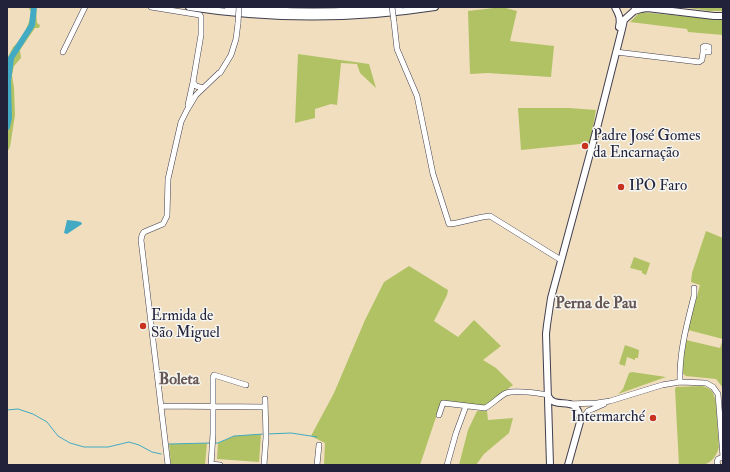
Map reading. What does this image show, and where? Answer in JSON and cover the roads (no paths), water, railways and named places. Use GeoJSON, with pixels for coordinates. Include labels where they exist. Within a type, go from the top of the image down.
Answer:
{"type":"FeatureCollection","features":[{"type":"Feature","properties":{"kind":"main road"},"geometry":{"type":"LineString","coordinates":[[188,7],[261,15],[313,17],[372,15],[435,7]]}},
{"type":"Feature","properties":{"kind":"main road"},"geometry":{"type":"LineString","coordinates":[[228,7],[320,12],[399,7]]}},
{"type":"Feature","properties":{"kind":"main road"},"geometry":{"type":"LineString","coordinates":[[668,7],[723,13]]}},
{"type":"Feature","properties":{"kind":"main road"},"geometry":{"type":"LineString","coordinates":[[617,9],[624,15],[633,11],[647,8],[723,16]]}},
{"type":"Feature","properties":{"kind":"main road"},"geometry":{"type":"LineString","coordinates":[[602,105],[620,22],[617,9]]}},
{"type":"Feature","properties":{"kind":"main road"},"geometry":{"type":"LineString","coordinates":[[550,465],[547,325],[551,298],[624,20],[633,11]]}},
{"type":"Feature","properties":{"kind":"main road"},"geometry":{"type":"LineString","coordinates":[[548,396],[550,400],[555,403],[574,405],[579,411],[580,422],[568,465]]}},
{"type":"Feature","properties":{"kind":"main road"},"geometry":{"type":"LineString","coordinates":[[548,408],[555,403]]}},
{"type":"Feature","properties":{"kind":"street"},"geometry":{"type":"LineString","coordinates":[[63,52],[85,7]]}},
{"type":"Feature","properties":{"kind":"street"},"geometry":{"type":"LineString","coordinates":[[151,7],[200,15],[201,17],[201,35],[188,108]]}},
{"type":"Feature","properties":{"kind":"street"},"geometry":{"type":"LineString","coordinates":[[168,465],[141,240],[144,232],[163,224],[167,216],[168,179],[182,122],[196,95],[220,73],[231,55],[236,38],[239,7]]}},
{"type":"Feature","properties":{"kind":"street"},"geometry":{"type":"LineString","coordinates":[[392,7],[397,49],[417,96],[433,174],[449,224],[456,224],[482,216],[490,216],[561,260]]}},
{"type":"Feature","properties":{"kind":"street"},"geometry":{"type":"LineString","coordinates":[[616,52],[699,62],[702,60],[703,52]]}},
{"type":"Feature","properties":{"kind":"street"},"geometry":{"type":"LineString","coordinates":[[193,82],[196,86],[203,88]]}},
{"type":"Feature","properties":{"kind":"street"},"geometry":{"type":"LineString","coordinates":[[680,382],[679,373],[682,346],[694,296],[694,288]]}},
{"type":"Feature","properties":{"kind":"street"},"geometry":{"type":"LineString","coordinates":[[220,465],[211,465],[213,444],[213,377],[214,375],[246,385]]}},
{"type":"Feature","properties":{"kind":"street"},"geometry":{"type":"LineString","coordinates":[[569,404],[610,401],[668,384],[680,382],[706,383],[713,387],[718,394],[723,457],[718,459],[717,465]]}},
{"type":"Feature","properties":{"kind":"street"},"geometry":{"type":"LineString","coordinates":[[439,414],[442,403],[485,408],[506,393],[540,393],[548,396]]}},
{"type":"Feature","properties":{"kind":"street"},"geometry":{"type":"LineString","coordinates":[[264,465],[266,436],[265,399]]}},
{"type":"Feature","properties":{"kind":"street"},"geometry":{"type":"LineString","coordinates":[[580,422],[588,411],[610,401]]}},
{"type":"Feature","properties":{"kind":"street"},"geometry":{"type":"LineString","coordinates":[[161,406],[265,406]]}},
{"type":"Feature","properties":{"kind":"street"},"geometry":{"type":"LineString","coordinates":[[447,465],[456,433],[466,406]]}},
{"type":"Feature","properties":{"kind":"street"},"geometry":{"type":"LineString","coordinates":[[317,465],[319,445]]}},
{"type":"Feature","properties":{"kind":"water"},"geometry":{"type":"Polygon","coordinates":[[[67,220],[81,222],[82,224],[67,234],[64,233],[67,220]]]}},
{"type":"Feature","properties":{"kind":"waterway"},"geometry":{"type":"LineString","coordinates":[[7,127],[9,118],[8,81],[11,58],[32,25],[34,7]]}},
{"type":"Feature","properties":{"kind":"waterway"},"geometry":{"type":"LineString","coordinates":[[7,410],[18,409],[33,414],[47,422],[58,436],[70,443],[84,447],[108,447],[129,442],[139,445],[152,452],[161,454]]}},
{"type":"Feature","properties":{"kind":"waterway"},"geometry":{"type":"LineString","coordinates":[[267,434],[291,433],[317,437]]}},
{"type":"Feature","properties":{"kind":"waterway"},"geometry":{"type":"LineString","coordinates":[[215,443],[234,436],[264,434]]}},
{"type":"Feature","properties":{"kind":"waterway"},"geometry":{"type":"LineString","coordinates":[[169,444],[210,443]]}},
{"type":"Feature","properties":{"kind":"place","name":"Padre José Gomes da Encarnação"},"geometry":{"type":"Point","coordinates":[585,146]}},
{"type":"Feature","properties":{"kind":"place","name":"IPO Faro"},"geometry":{"type":"Point","coordinates":[621,187]}},
{"type":"Feature","properties":{"kind":"place","name":"Ermida de São Miguel"},"geometry":{"type":"Point","coordinates":[143,326]}},
{"type":"Feature","properties":{"kind":"place","name":"Intermarché"},"geometry":{"type":"Point","coordinates":[653,418]}},
{"type":"Feature","properties":{"kind":"district","name":"Perna de Pau"},"geometry":{"type":"Point","coordinates":[596,305]}},
{"type":"Feature","properties":{"kind":"district","name":"Boleta"},"geometry":{"type":"Point","coordinates":[179,381]}}]}
